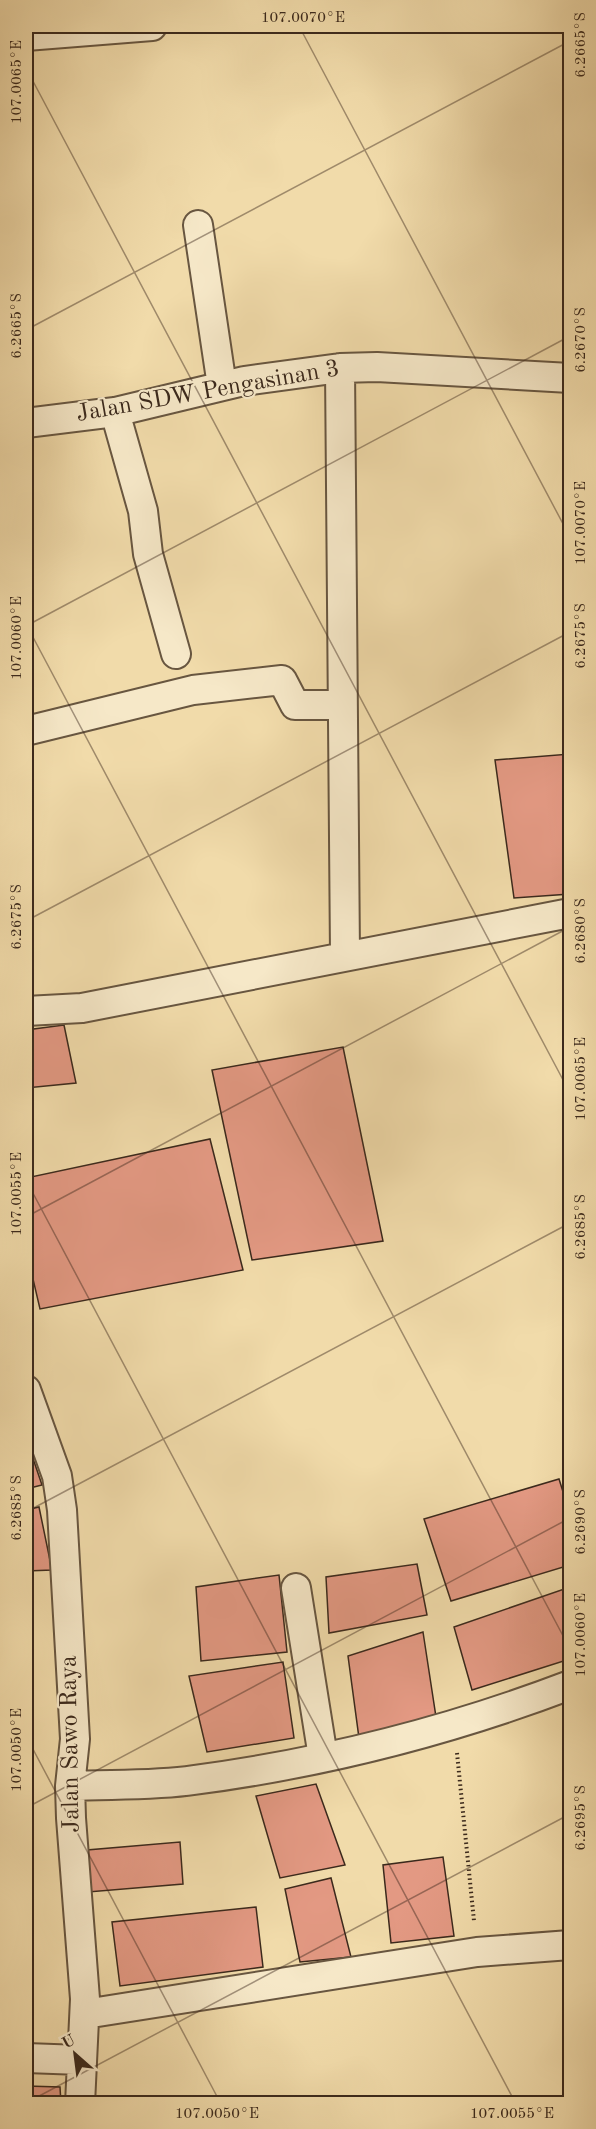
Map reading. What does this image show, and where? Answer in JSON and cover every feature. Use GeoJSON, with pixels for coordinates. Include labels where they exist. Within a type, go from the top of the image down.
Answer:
{"type":"FeatureCollection","features":[{"type":"Feature","properties":{"kind":"street"},"geometry":{"type":"LineString","coordinates":[[26,36],[152,26]]}},
{"type":"Feature","properties":{"kind":"street"},"geometry":{"type":"LineString","coordinates":[[198,225],[222,386]]}},
{"type":"Feature","properties":{"kind":"street","name":"Jalan SDW Pengasinan 3"},"geometry":{"type":"LineString","coordinates":[[26,423],[115,412],[222,386],[340,368],[377,367],[570,378]]}},
{"type":"Feature","properties":{"kind":"street"},"geometry":{"type":"LineString","coordinates":[[340,368],[345,955]]}},
{"type":"Feature","properties":{"kind":"street"},"geometry":{"type":"LineString","coordinates":[[115,412],[142,511],[148,554],[164,602],[176,654]]}},
{"type":"Feature","properties":{"kind":"street"},"geometry":{"type":"LineString","coordinates":[[26,731],[193,690],[282,680],[295,705],[342,705]]}},
{"type":"Feature","properties":{"kind":"street"},"geometry":{"type":"LineString","coordinates":[[26,1011],[82,1008],[570,913]]}},
{"type":"Feature","properties":{"kind":"street","name":"Jalan Sawo Raya"},"geometry":{"type":"LineString","coordinates":[[26,1390],[57,1476],[62,1510],[75,1739],[70,1786],[86,2014],[81,2060],[80,2103]]}},
{"type":"Feature","properties":{"kind":"street"},"geometry":{"type":"LineString","coordinates":[[296,1588],[323,1757]]}},
{"type":"Feature","properties":{"kind":"street"},"geometry":{"type":"LineString","coordinates":[[70,1786],[193,1780],[323,1757],[411,1739],[570,1685]]}},
{"type":"Feature","properties":{"kind":"street"},"geometry":{"type":"LineString","coordinates":[[86,2014],[477,1952],[570,1945]]}},
{"type":"Feature","properties":{"kind":"street"},"geometry":{"type":"LineString","coordinates":[[26,2058],[81,2060]]}},
{"type":"Feature","properties":{"kind":"path"},"geometry":{"type":"LineString","coordinates":[[454,1724],[477,1952]]}},
{"type":"Feature","properties":{"kind":"building"},"geometry":{"type":"Polygon","coordinates":[[[570,754],[570,894],[514,898],[495,760],[570,754]]]}},
{"type":"Feature","properties":{"kind":"building"},"geometry":{"type":"Polygon","coordinates":[[[64,1025],[76,1083],[26,1088],[26,1030],[64,1025]]]}},
{"type":"Feature","properties":{"kind":"building"},"geometry":{"type":"Polygon","coordinates":[[[343,1047],[383,1241],[252,1260],[212,1070],[343,1047]]]}},
{"type":"Feature","properties":{"kind":"building"},"geometry":{"type":"Polygon","coordinates":[[[210,1139],[243,1270],[40,1309],[26,1249],[26,1178],[210,1139]]]}},
{"type":"Feature","properties":{"kind":"building"},"geometry":{"type":"Polygon","coordinates":[[[26,1438],[42,1485],[26,1489],[26,1438]]]}},
{"type":"Feature","properties":{"kind":"building"},"geometry":{"type":"Polygon","coordinates":[[[559,1479],[570,1514],[570,1565],[451,1601],[424,1519],[559,1479]]]}},
{"type":"Feature","properties":{"kind":"building"},"geometry":{"type":"Polygon","coordinates":[[[39,1507],[52,1570],[26,1571],[26,1510],[39,1507]]]}},
{"type":"Feature","properties":{"kind":"building"},"geometry":{"type":"Polygon","coordinates":[[[417,1564],[427,1615],[329,1633],[326,1577],[417,1564]]]}},
{"type":"Feature","properties":{"kind":"building"},"geometry":{"type":"Polygon","coordinates":[[[279,1575],[287,1652],[201,1661],[196,1587],[279,1575]]]}},
{"type":"Feature","properties":{"kind":"building"},"geometry":{"type":"Polygon","coordinates":[[[570,1587],[570,1659],[472,1690],[454,1627],[570,1587]]]}},
{"type":"Feature","properties":{"kind":"building"},"geometry":{"type":"Polygon","coordinates":[[[423,1632],[436,1717],[359,1738],[348,1656],[423,1632]]]}},
{"type":"Feature","properties":{"kind":"building"},"geometry":{"type":"Polygon","coordinates":[[[283,1662],[294,1738],[207,1752],[189,1676],[283,1662]]]}},
{"type":"Feature","properties":{"kind":"building"},"geometry":{"type":"Polygon","coordinates":[[[316,1784],[345,1865],[280,1878],[256,1796],[316,1784]]]}},
{"type":"Feature","properties":{"kind":"building"},"geometry":{"type":"Polygon","coordinates":[[[180,1842],[183,1884],[88,1892],[87,1850],[180,1842]]]}},
{"type":"Feature","properties":{"kind":"building"},"geometry":{"type":"Polygon","coordinates":[[[443,1857],[454,1936],[391,1943],[383,1865],[443,1857]]]}},
{"type":"Feature","properties":{"kind":"building"},"geometry":{"type":"Polygon","coordinates":[[[331,1878],[351,1957],[300,1962],[285,1889],[331,1878]]]}},
{"type":"Feature","properties":{"kind":"building"},"geometry":{"type":"Polygon","coordinates":[[[256,1907],[263,1967],[120,1986],[112,1922],[256,1907]]]}},
{"type":"Feature","properties":{"kind":"building"},"geometry":{"type":"Polygon","coordinates":[[[26,2086],[60,2087],[61,2104],[26,2104],[26,2086]]]}}]}
